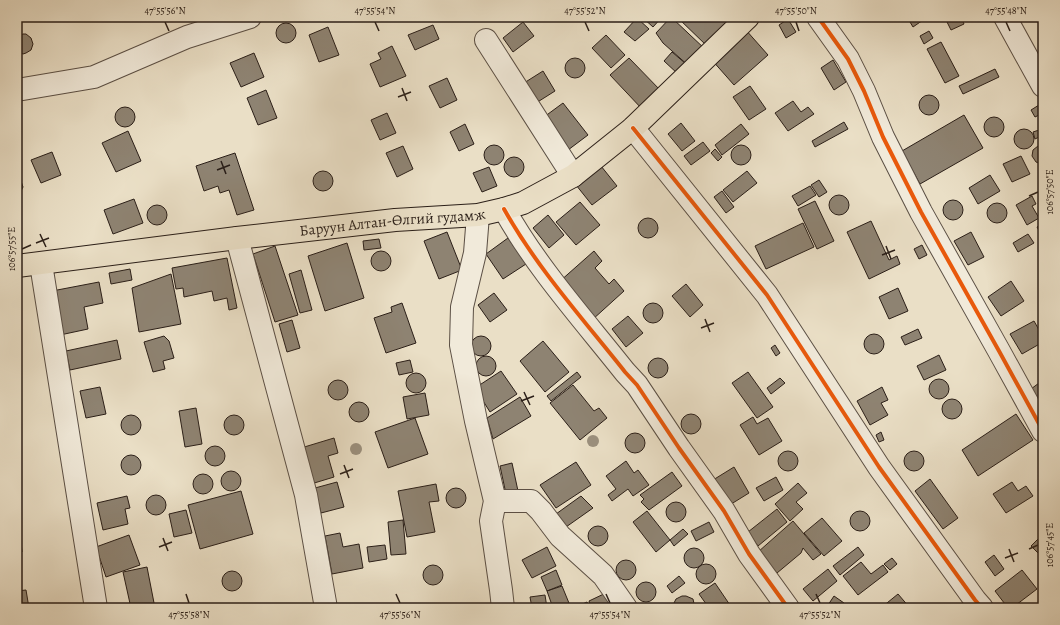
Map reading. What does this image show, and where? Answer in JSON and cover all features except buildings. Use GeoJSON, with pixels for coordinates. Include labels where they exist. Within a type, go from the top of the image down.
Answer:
{"type":"FeatureCollection","features":[{"type":"Feature","properties":{"kind":"main road","name":"Баруун Алтан-Өлгий гудамж"},"geometry":{"type":"LineString","coordinates":[[17,266],[237,238],[395,220],[478,215],[523,203],[573,176],[634,128],[748,17]]}},
{"type":"Feature","properties":{"kind":"street"},"geometry":{"type":"LineString","coordinates":[[17,90],[94,77],[187,37],[250,17]]}},
{"type":"Feature","properties":{"kind":"street"},"geometry":{"type":"LineString","coordinates":[[818,17],[848,59],[864,91],[882,137],[921,212],[1043,431]]}},
{"type":"Feature","properties":{"kind":"street"},"geometry":{"type":"LineString","coordinates":[[1005,17],[1043,86]]}},
{"type":"Feature","properties":{"kind":"street"},"geometry":{"type":"LineString","coordinates":[[486,40],[573,176]]}},
{"type":"Feature","properties":{"kind":"street"},"geometry":{"type":"LineString","coordinates":[[634,128],[768,295],[879,467],[982,608]]}},
{"type":"Feature","properties":{"kind":"street"},"geometry":{"type":"LineString","coordinates":[[504,209],[516,231],[554,284],[637,385],[679,448],[724,511],[749,554],[788,608]]}},
{"type":"Feature","properties":{"kind":"street"},"geometry":{"type":"LineString","coordinates":[[478,215],[474,253],[462,307],[461,345],[476,421],[495,501],[491,521],[502,590],[503,608]]}},
{"type":"Feature","properties":{"kind":"street"},"geometry":{"type":"LineString","coordinates":[[237,238],[306,495],[326,608]]}},
{"type":"Feature","properties":{"kind":"street"},"geometry":{"type":"LineString","coordinates":[[41,264],[96,608]]}},
{"type":"Feature","properties":{"kind":"street"},"geometry":{"type":"LineString","coordinates":[[495,501],[531,501],[541,511],[560,536],[603,575],[626,608]]}},
{"type":"Feature","properties":{"kind":"cycle path"},"geometry":{"type":"LineString","coordinates":[[818,17],[848,59],[864,91],[883,137],[921,212],[1043,431]]}},
{"type":"Feature","properties":{"kind":"cycle path"},"geometry":{"type":"LineString","coordinates":[[633,128],[767,295],[879,467],[982,608]]}},
{"type":"Feature","properties":{"kind":"cycle path"},"geometry":{"type":"LineString","coordinates":[[504,209],[517,231],[546,273],[637,385],[679,448],[724,511],[749,554],[788,608]]}}]}
